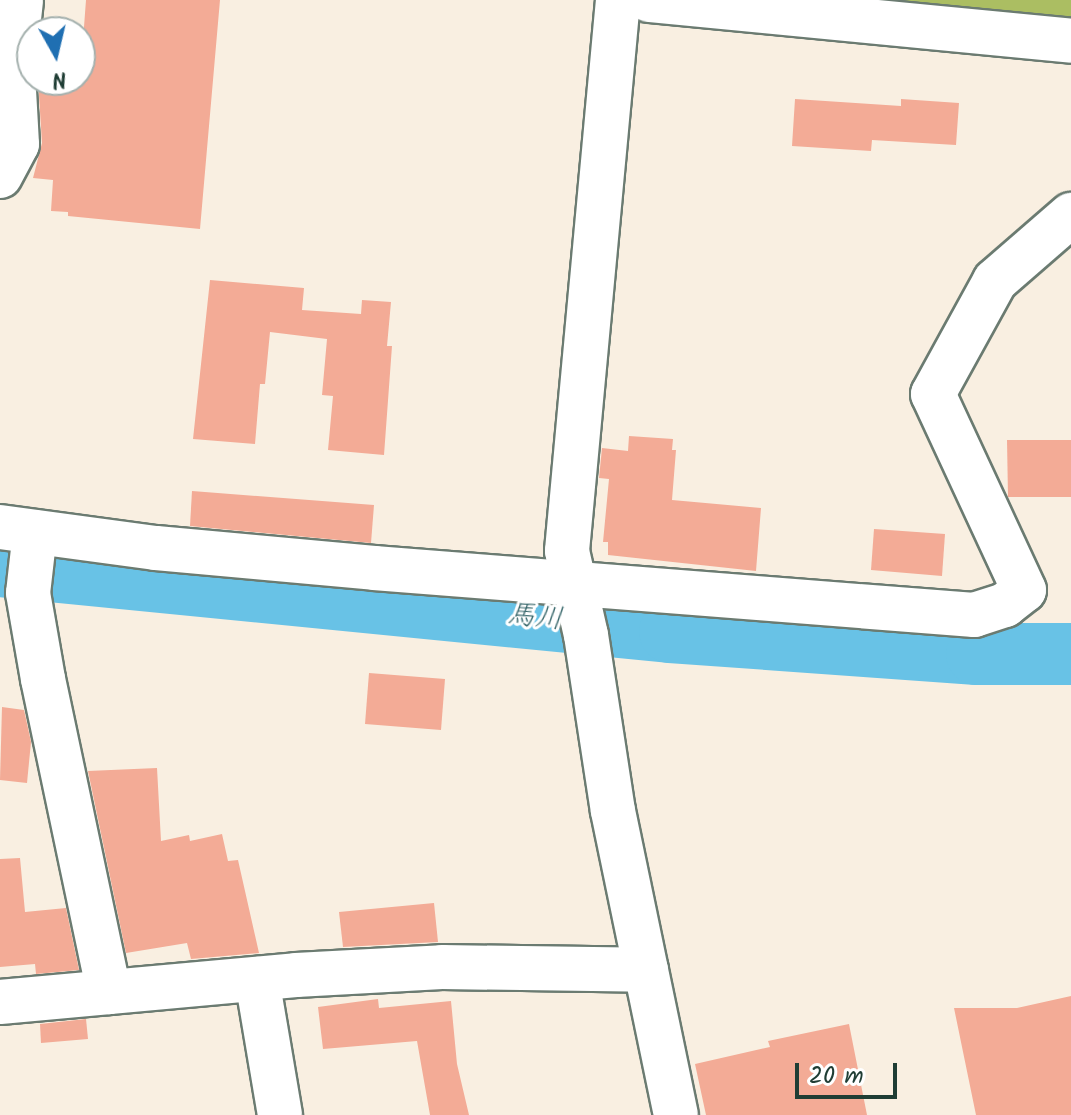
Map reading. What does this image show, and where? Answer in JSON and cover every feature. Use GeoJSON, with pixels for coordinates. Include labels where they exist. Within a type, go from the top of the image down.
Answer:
{"type":"FeatureCollection","features":[{"type":"Feature","properties":{"kind":"street"},"geometry":{"type":"LineString","coordinates":[[0,176],[17,144],[14,61],[21,0]]}},
{"type":"Feature","properties":{"kind":"street"},"geometry":{"type":"LineString","coordinates":[[618,0],[567,551],[613,811],[676,1115]]}},
{"type":"Feature","properties":{"kind":"street"},"geometry":{"type":"LineString","coordinates":[[649,0],[1071,41]]}},
{"type":"Feature","properties":{"kind":"street"},"geometry":{"type":"LineString","coordinates":[[109,992],[43,679],[23,552],[172,549],[579,606],[974,615],[1005,605],[1024,590],[933,394],[995,281],[1071,215]]}},
{"type":"Feature","properties":{"kind":"street"},"geometry":{"type":"LineString","coordinates":[[0,1002],[257,979],[442,967],[646,970]]}},
{"type":"Feature","properties":{"kind":"street"},"geometry":{"type":"LineString","coordinates":[[257,979],[280,1115]]}},
{"type":"Feature","properties":{"kind":"green space"},"geometry":{"type":"Polygon","coordinates":[[[821,0],[1071,0],[1071,22],[821,0]]]}},
{"type":"Feature","properties":{"kind":"building"},"geometry":{"type":"Polygon","coordinates":[[[86,0],[220,0],[200,229],[68,216],[68,212],[51,211],[53,180],[33,178],[42,143],[39,96],[96,96],[96,16],[85,16],[86,0]]]}},
{"type":"Feature","properties":{"kind":"building"},"geometry":{"type":"Polygon","coordinates":[[[795,99],[901,106],[901,99],[959,103],[956,145],[872,140],[871,151],[792,146],[795,99]]]}},
{"type":"Feature","properties":{"kind":"building"},"geometry":{"type":"Polygon","coordinates":[[[210,280],[304,288],[302,310],[361,314],[362,300],[391,302],[387,346],[392,346],[384,455],[328,450],[333,396],[322,395],[327,339],[270,332],[265,384],[260,384],[255,444],[193,439],[210,280]]]}},
{"type":"Feature","properties":{"kind":"building"},"geometry":{"type":"Polygon","coordinates":[[[629,436],[673,439],[672,450],[676,450],[672,500],[761,508],[756,571],[608,555],[608,542],[603,542],[609,479],[599,478],[602,448],[628,451],[629,436]]]}},
{"type":"Feature","properties":{"kind":"building"},"geometry":{"type":"Polygon","coordinates":[[[1007,440],[1071,440],[1071,497],[1008,497],[1007,440]]]}},
{"type":"Feature","properties":{"kind":"building"},"geometry":{"type":"Polygon","coordinates":[[[192,491],[374,505],[371,543],[190,526],[192,491]]]}},
{"type":"Feature","properties":{"kind":"building"},"geometry":{"type":"Polygon","coordinates":[[[874,529],[945,534],[942,576],[871,570],[874,529]]]}},
{"type":"Feature","properties":{"kind":"building"},"geometry":{"type":"Polygon","coordinates":[[[369,673],[445,679],[441,730],[365,724],[369,673]]]}},
{"type":"Feature","properties":{"kind":"building"},"geometry":{"type":"Polygon","coordinates":[[[2,707],[24,710],[31,742],[27,783],[0,780],[2,707]]]}},
{"type":"Feature","properties":{"kind":"building"},"geometry":{"type":"Polygon","coordinates":[[[157,768],[161,841],[189,835],[190,841],[222,834],[228,861],[238,860],[259,953],[191,959],[187,943],[126,953],[88,771],[157,768]]]}},
{"type":"Feature","properties":{"kind":"building"},"geometry":{"type":"Polygon","coordinates":[[[20,858],[25,912],[66,908],[79,970],[36,974],[35,964],[0,967],[0,859],[20,858]]]}},
{"type":"Feature","properties":{"kind":"building"},"geometry":{"type":"Polygon","coordinates":[[[434,903],[438,942],[343,947],[339,912],[434,903]]]}},
{"type":"Feature","properties":{"kind":"building"},"geometry":{"type":"Polygon","coordinates":[[[1071,996],[1071,1115],[976,1115],[954,1008],[1017,1008],[1071,996]]]}},
{"type":"Feature","properties":{"kind":"building"},"geometry":{"type":"Polygon","coordinates":[[[378,999],[379,1008],[451,1001],[457,1064],[469,1115],[430,1115],[417,1041],[323,1049],[318,1007],[378,999]]]}},
{"type":"Feature","properties":{"kind":"building"},"geometry":{"type":"Polygon","coordinates":[[[86,1019],[88,1039],[41,1043],[40,1024],[86,1019]]]}},
{"type":"Feature","properties":{"kind":"building"},"geometry":{"type":"Polygon","coordinates":[[[849,1024],[867,1115],[706,1115],[695,1064],[770,1047],[768,1041],[849,1024]]]}},
{"type":"Feature","properties":{"kind":"waterway","name":"馬川"},"geometry":{"type":"LineString","coordinates":[[0,566],[670,632],[977,654],[1071,654]]}}]}
